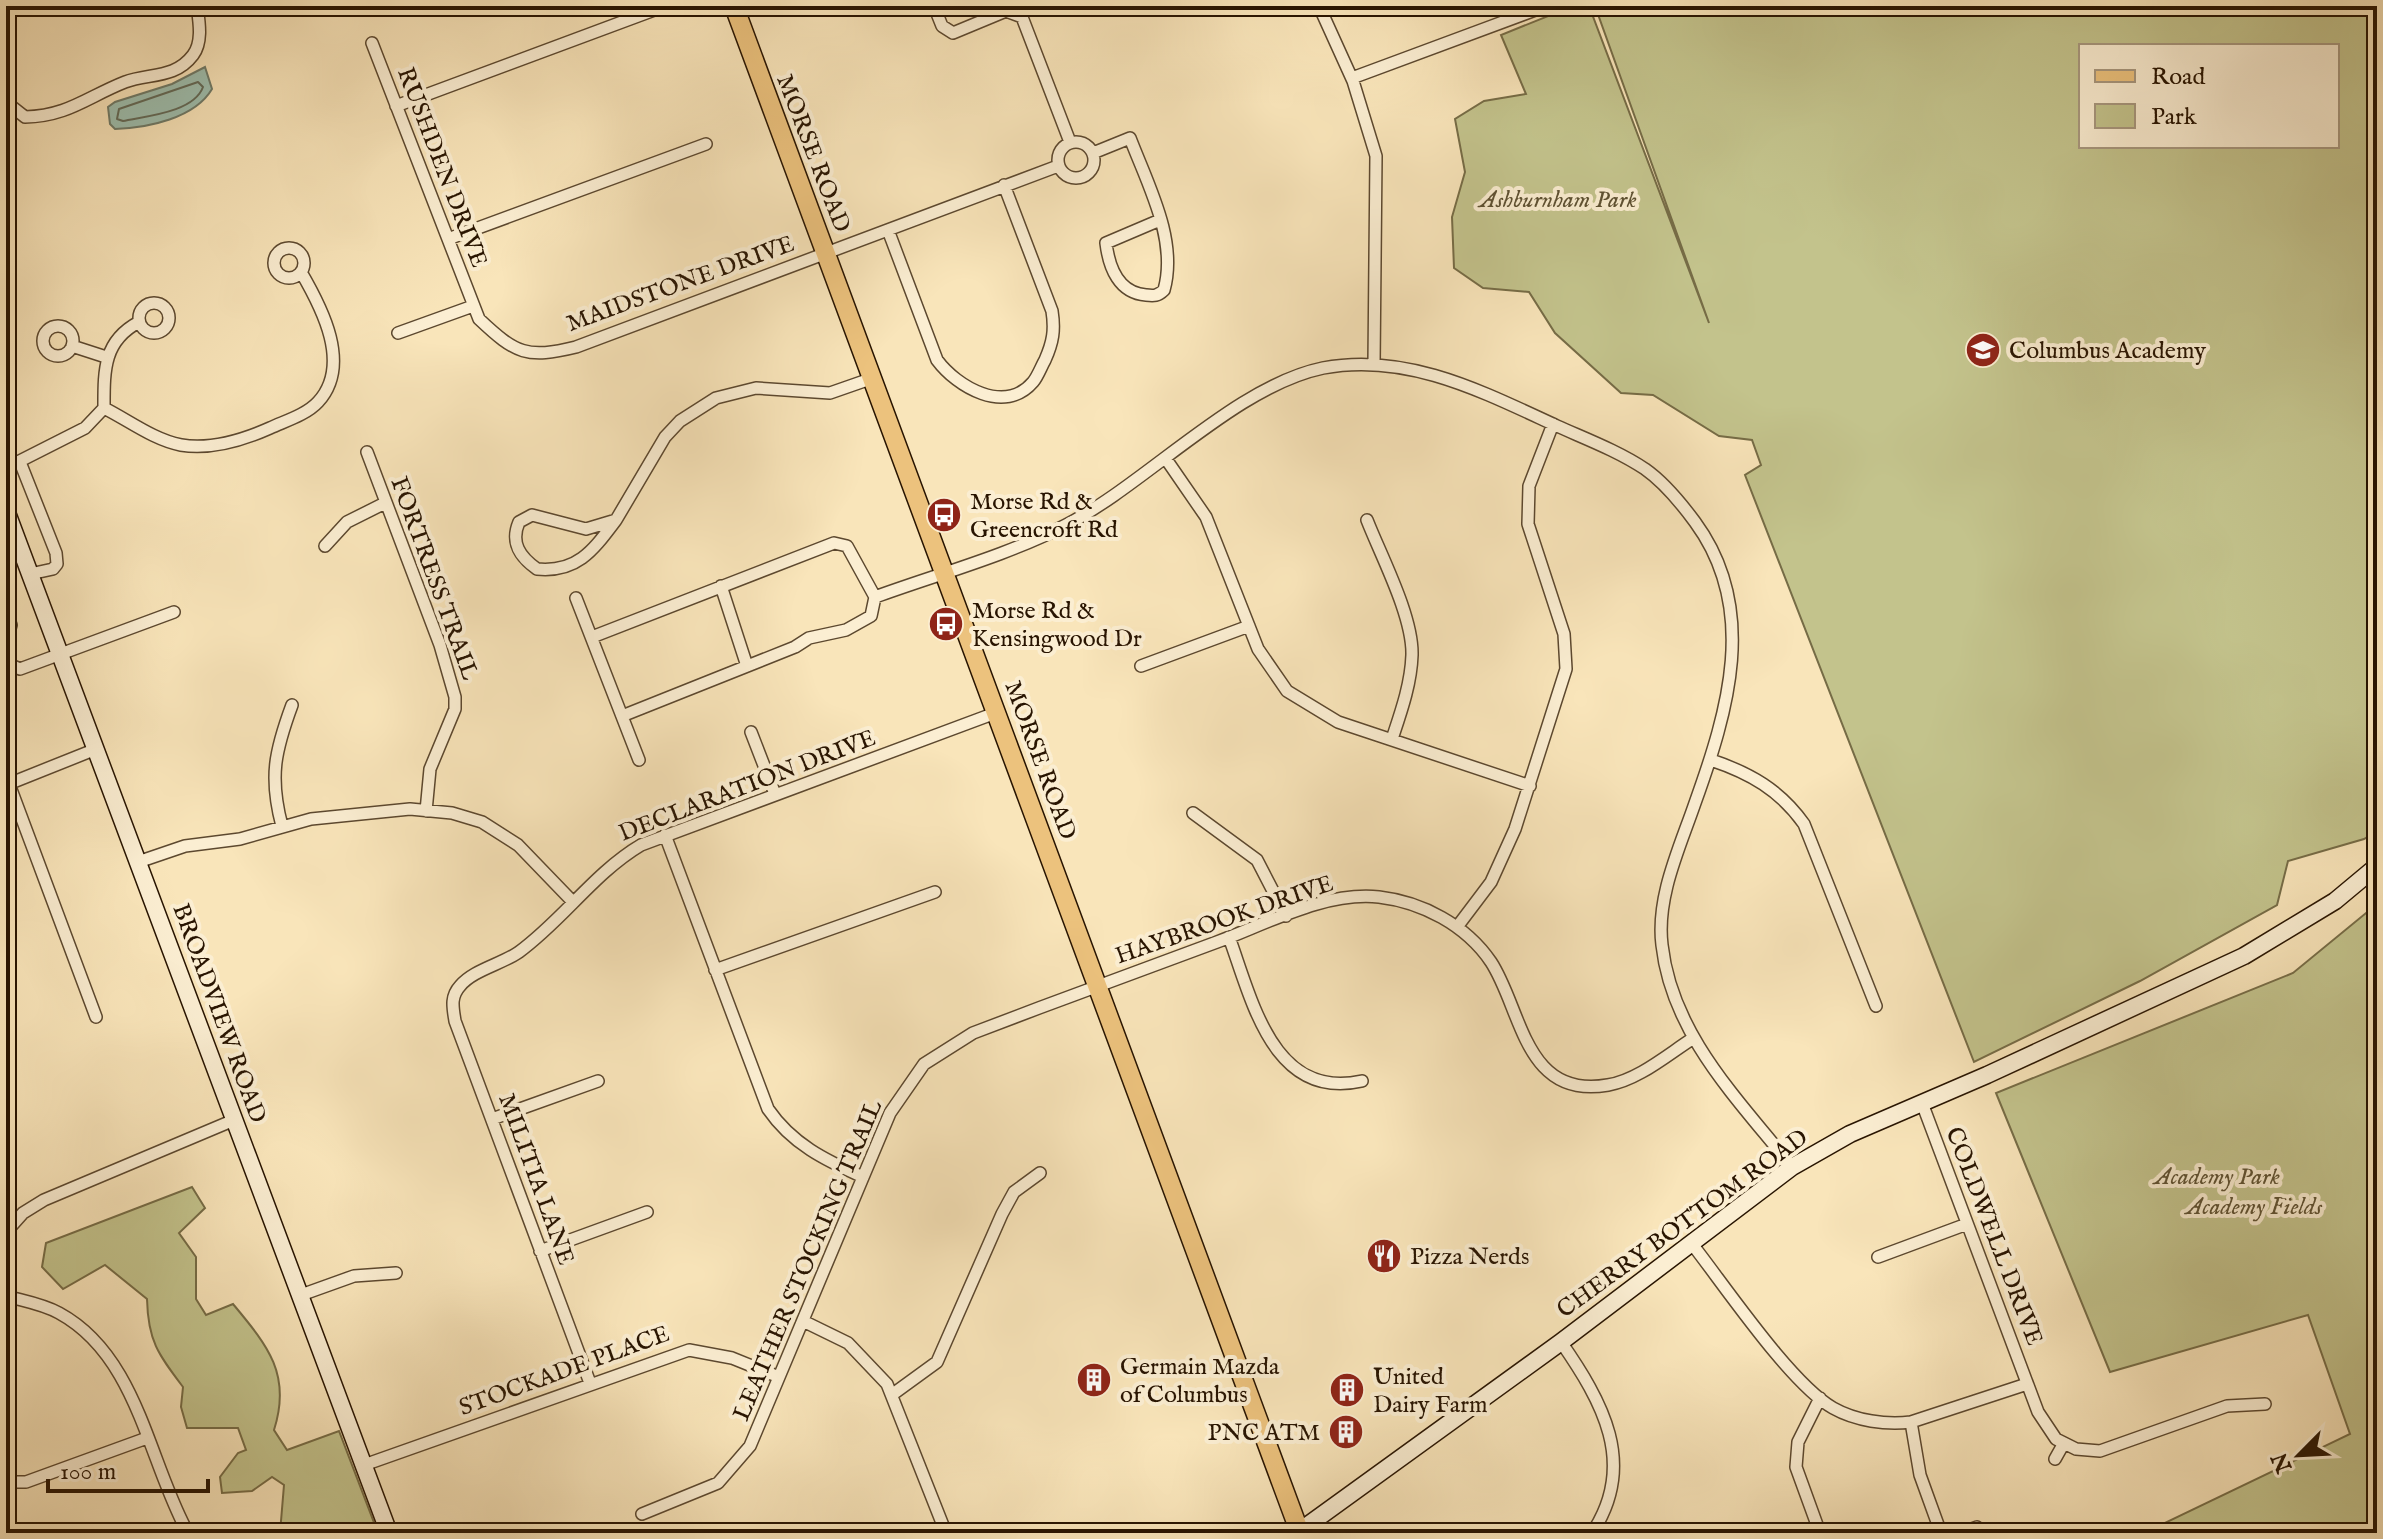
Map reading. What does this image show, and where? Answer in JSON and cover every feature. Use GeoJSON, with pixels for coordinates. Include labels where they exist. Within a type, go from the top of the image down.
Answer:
{"type":"FeatureCollection","features":[{"type":"Feature","properties":{"kind":"main road","name":"MORSE ROAD"},"geometry":{"type":"LineString","coordinates":[[734,6],[1099,985],[1298,1532]]}},
{"type":"Feature","properties":{"kind":"main road","name":"BROADVIEW ROAD"},"geometry":{"type":"LineString","coordinates":[[6,510],[389,1533]]}},
{"type":"Feature","properties":{"kind":"main road","name":"CHERRY BOTTOM ROAD"},"geometry":{"type":"LineString","coordinates":[[1298,1532],[1561,1342],[1792,1167],[1850,1134],[2244,956],[2335,901],[2377,866]]}},
{"type":"Feature","properties":{"kind":"street"},"geometry":{"type":"LineString","coordinates":[[6,102],[25,117],[66,112],[129,80],[152,78],[178,68],[199,45],[197,6]]}},
{"type":"Feature","properties":{"kind":"street"},"geometry":{"type":"LineString","coordinates":[[396,106],[665,6]]}},
{"type":"Feature","properties":{"kind":"street"},"geometry":{"type":"LineString","coordinates":[[934,6],[942,26],[953,33],[1006,8],[1022,17],[1070,142]]}},
{"type":"Feature","properties":{"kind":"street"},"geometry":{"type":"LineString","coordinates":[[1022,17],[1030,6]]}},
{"type":"Feature","properties":{"kind":"street"},"geometry":{"type":"LineString","coordinates":[[1319,6],[1352,78],[1373,140],[1377,174],[1374,364]]}},
{"type":"Feature","properties":{"kind":"street"},"geometry":{"type":"LineString","coordinates":[[1352,78],[1546,6]]}},
{"type":"Feature","properties":{"kind":"street","name":"RUSHDEN DRIVE"},"geometry":{"type":"LineString","coordinates":[[372,43],[473,306]]}},
{"type":"Feature","properties":{"kind":"street"},"geometry":{"type":"LineString","coordinates":[[1093,153],[1130,138],[1160,220],[1170,252],[1164,290],[1154,296],[1133,294],[1120,286],[1106,243],[1160,220]]}},
{"type":"Feature","properties":{"kind":"street"},"geometry":{"type":"LineString","coordinates":[[1070,142],[1081,142],[1093,153],[1094,164],[1082,177],[1071,178],[1058,166],[1058,154],[1070,142]]}},
{"type":"Feature","properties":{"kind":"street"},"geometry":{"type":"LineString","coordinates":[[448,239],[706,144]]}},
{"type":"Feature","properties":{"kind":"street","name":"MAIDSTONE DRIVE"},"geometry":{"type":"LineString","coordinates":[[473,306],[479,319],[508,346],[543,355],[576,347],[1058,166]]}},
{"type":"Feature","properties":{"kind":"street"},"geometry":{"type":"LineString","coordinates":[[888,230],[937,360],[948,375],[998,399],[1018,394],[1034,382],[1055,329],[1052,311],[1004,185]]}},
{"type":"Feature","properties":{"kind":"street"},"geometry":{"type":"LineString","coordinates":[[104,408],[165,440],[198,446],[254,435],[309,409],[319,401],[330,380],[332,346],[320,307],[301,272]]}},
{"type":"Feature","properties":{"kind":"street"},"geometry":{"type":"LineString","coordinates":[[398,333],[473,306]]}},
{"type":"Feature","properties":{"kind":"street"},"geometry":{"type":"LineString","coordinates":[[6,468],[85,428],[104,408],[106,357],[122,332],[139,322]]}},
{"type":"Feature","properties":{"kind":"street"},"geometry":{"type":"LineString","coordinates":[[72,346],[106,357]]}},
{"type":"Feature","properties":{"kind":"street"},"geometry":{"type":"LineString","coordinates":[[875,597],[1065,526],[1258,393],[1321,369],[1374,364],[1465,383],[1643,468],[1689,513],[1715,555],[1730,603],[1734,649],[1731,679],[1711,760],[1671,873],[1663,908],[1661,942],[1670,986],[1692,1039],[1792,1167]]}},
{"type":"Feature","properties":{"kind":"street"},"geometry":{"type":"LineString","coordinates":[[616,520],[586,529],[532,515],[519,522],[514,539],[522,556],[537,569],[559,569],[588,556],[616,520],[665,437],[680,421],[716,398],[756,388],[830,393],[873,378]]}},
{"type":"Feature","properties":{"kind":"street"},"geometry":{"type":"LineString","coordinates":[[1457,927],[1491,882],[1530,786],[1566,669],[1564,634],[1528,524],[1529,486],[1553,424]]}},
{"type":"Feature","properties":{"kind":"street","name":"FORTRESS TRAIL"},"geometry":{"type":"LineString","coordinates":[[367,452],[440,645],[455,697],[455,709],[430,769],[426,811]]}},
{"type":"Feature","properties":{"kind":"street"},"geometry":{"type":"LineString","coordinates":[[1166,459],[1206,517],[1258,649],[1287,691],[1338,722],[1530,786]]}},
{"type":"Feature","properties":{"kind":"street"},"geometry":{"type":"LineString","coordinates":[[20,462],[56,553],[57,564],[53,569],[30,574]]}},
{"type":"Feature","properties":{"kind":"street"},"geometry":{"type":"LineString","coordinates":[[325,546],[347,522],[385,503]]}},
{"type":"Feature","properties":{"kind":"street"},"geometry":{"type":"LineString","coordinates":[[1367,520],[1405,620],[1412,653],[1407,691],[1392,739]]}},
{"type":"Feature","properties":{"kind":"street"},"geometry":{"type":"LineString","coordinates":[[592,637],[841,543],[852,552],[875,597],[871,616],[846,630],[809,638],[622,716]]}},
{"type":"Feature","properties":{"kind":"street"},"geometry":{"type":"LineString","coordinates":[[721,586],[747,666]]}},
{"type":"Feature","properties":{"kind":"street"},"geometry":{"type":"LineString","coordinates":[[576,598],[639,760]]}},
{"type":"Feature","properties":{"kind":"street"},"geometry":{"type":"LineString","coordinates":[[6,611],[11,625],[6,642]]}},
{"type":"Feature","properties":{"kind":"street"},"geometry":{"type":"LineString","coordinates":[[6,663],[20,669],[174,612]]}},
{"type":"Feature","properties":{"kind":"street"},"geometry":{"type":"LineString","coordinates":[[1141,666],[1249,626]]}},
{"type":"Feature","properties":{"kind":"street"},"geometry":{"type":"LineString","coordinates":[[282,826],[276,804],[275,753],[292,705]]}},
{"type":"Feature","properties":{"kind":"street","name":"DECLARATION DRIVE"},"geometry":{"type":"LineString","coordinates":[[456,989],[464,981],[520,951],[617,860],[665,835],[998,712]]}},
{"type":"Feature","properties":{"kind":"street"},"geometry":{"type":"LineString","coordinates":[[751,732],[775,794]]}},
{"type":"Feature","properties":{"kind":"street"},"geometry":{"type":"LineString","coordinates":[[96,749],[7,785],[96,1017]]}},
{"type":"Feature","properties":{"kind":"street"},"geometry":{"type":"LineString","coordinates":[[1711,760],[1740,770],[1767,785],[1792,807],[1804,824],[1876,1006]]}},
{"type":"Feature","properties":{"kind":"street"},"geometry":{"type":"LineString","coordinates":[[138,862],[185,846],[240,839],[335,815],[426,811],[452,813],[482,822],[518,845],[573,902]]}},
{"type":"Feature","properties":{"kind":"street"},"geometry":{"type":"LineString","coordinates":[[1193,813],[1257,860],[1286,916]]}},
{"type":"Feature","properties":{"kind":"street"},"geometry":{"type":"LineString","coordinates":[[665,835],[764,1099],[782,1129],[819,1158],[863,1177]]}},
{"type":"Feature","properties":{"kind":"street"},"geometry":{"type":"LineString","coordinates":[[715,970],[935,892]]}},
{"type":"Feature","properties":{"kind":"street","name":"HAYBROOK DRIVE"},"geometry":{"type":"LineString","coordinates":[[1099,985],[1286,916],[1345,899],[1375,896],[1423,908],[1457,927],[1479,947],[1497,973],[1527,1047],[1537,1060],[1564,1079],[1584,1086],[1608,1085],[1634,1076],[1692,1039]]}},
{"type":"Feature","properties":{"kind":"street"},"geometry":{"type":"LineString","coordinates":[[1229,937],[1266,1036],[1288,1065],[1327,1083],[1345,1085],[1362,1081]]}},
{"type":"Feature","properties":{"kind":"street","name":"LEATHER STOCKING TRAIL"},"geometry":{"type":"LineString","coordinates":[[642,1514],[718,1483],[750,1446],[890,1113],[924,1064],[973,1033],[1099,985]]}},
{"type":"Feature","properties":{"kind":"street","name":"MILITIA LANE"},"geometry":{"type":"LineString","coordinates":[[456,989],[452,1003],[455,1021],[590,1383]]}},
{"type":"Feature","properties":{"kind":"street"},"geometry":{"type":"LineString","coordinates":[[492,1119],[598,1081]]}},
{"type":"Feature","properties":{"kind":"street","name":"COLDWELL DRIVE"},"geometry":{"type":"LineString","coordinates":[[1922,1103],[2038,1412],[2056,1439],[2064,1443]]}},
{"type":"Feature","properties":{"kind":"street"},"geometry":{"type":"LineString","coordinates":[[6,1232],[23,1213],[44,1200],[234,1120]]}},
{"type":"Feature","properties":{"kind":"street"},"geometry":{"type":"LineString","coordinates":[[893,1394],[937,1362],[1008,1203],[1014,1192],[1040,1173]]}},
{"type":"Feature","properties":{"kind":"street"},"geometry":{"type":"LineString","coordinates":[[540,1251],[647,1212]]}},
{"type":"Feature","properties":{"kind":"street"},"geometry":{"type":"LineString","coordinates":[[1878,1257],[1967,1224]]}},
{"type":"Feature","properties":{"kind":"street"},"geometry":{"type":"LineString","coordinates":[[1692,1244],[1791,1369],[1833,1408],[1865,1420],[1911,1422],[2027,1384]]}},
{"type":"Feature","properties":{"kind":"street"},"geometry":{"type":"LineString","coordinates":[[301,1295],[354,1276],[396,1273]]}},
{"type":"Feature","properties":{"kind":"street"},"geometry":{"type":"LineString","coordinates":[[6,1296],[59,1313],[91,1336],[111,1359],[147,1438],[170,1499],[188,1533]]}},
{"type":"Feature","properties":{"kind":"street"},"geometry":{"type":"LineString","coordinates":[[803,1321],[848,1343],[893,1394],[946,1533]]}},
{"type":"Feature","properties":{"kind":"street"},"geometry":{"type":"LineString","coordinates":[[1561,1342],[1597,1395],[1614,1451],[1613,1478],[1605,1508],[1592,1533]]}},
{"type":"Feature","properties":{"kind":"street","name":"STOCKADE PLACE"},"geometry":{"type":"LineString","coordinates":[[364,1465],[689,1350],[732,1358],[779,1377]]}},
{"type":"Feature","properties":{"kind":"street"},"geometry":{"type":"LineString","coordinates":[[1820,1398],[1798,1442],[1796,1467],[1820,1533]]}},
{"type":"Feature","properties":{"kind":"street"},"geometry":{"type":"LineString","coordinates":[[2055,1459],[2064,1443],[2076,1449],[2100,1451],[2227,1406],[2265,1404]]}},
{"type":"Feature","properties":{"kind":"street"},"geometry":{"type":"LineString","coordinates":[[1911,1422],[1920,1475],[1941,1533]]}},
{"type":"Feature","properties":{"kind":"street"},"geometry":{"type":"LineString","coordinates":[[6,1482],[26,1482],[147,1438]]}},
{"type":"Feature","properties":{"kind":"street"},"geometry":{"type":"LineString","coordinates":[[1961,1533],[1977,1527]]}},
{"type":"Feature","properties":{"kind":"green space","name":"Ashburnham Park"},"geometry":{"type":"Polygon","coordinates":[[[1573,6],[1589,6],[1709,323],[1595,6],[2377,6],[2377,831],[2364,839],[2288,861],[2277,905],[2140,981],[1974,1062],[1745,475],[1761,465],[1752,440],[1719,436],[1653,395],[1621,393],[1555,333],[1529,292],[1483,288],[1454,268],[1452,217],[1465,172],[1455,119],[1484,101],[1526,94],[1501,35],[1573,6]]]}},
{"type":"Feature","properties":{"kind":"green space","name":"Academy Park"},"geometry":{"type":"Polygon","coordinates":[[[2377,904],[2377,1533],[2144,1533],[2350,1434],[2308,1315],[2110,1372],[1996,1093],[2293,973],[2377,904]]]}},
{"type":"Feature","properties":{"kind":"green space"},"geometry":{"type":"Polygon","coordinates":[[[192,1187],[205,1208],[179,1233],[196,1257],[196,1299],[206,1315],[233,1304],[266,1347],[278,1376],[280,1392],[274,1430],[287,1450],[339,1431],[378,1533],[280,1533],[284,1485],[272,1477],[252,1491],[222,1493],[220,1477],[238,1453],[246,1450],[238,1428],[187,1428],[181,1407],[183,1387],[152,1337],[147,1299],[105,1265],[63,1289],[42,1267],[46,1243],[192,1187]]]}},
{"type":"Feature","properties":{"kind":"water"},"geometry":{"type":"Polygon","coordinates":[[[205,67],[212,89],[183,114],[142,126],[115,129],[110,124],[108,107],[115,102],[172,84],[205,67]]]}},
{"type":"Feature","properties":{"kind":"place","name":"Columbus Academy"},"geometry":{"type":"Point","coordinates":[1983,350]}},
{"type":"Feature","properties":{"kind":"place","name":"Morse Rd & Greencroft Rd"},"geometry":{"type":"Point","coordinates":[944,515]}},
{"type":"Feature","properties":{"kind":"place","name":"Morse Rd & Kensingwood Dr"},"geometry":{"type":"Point","coordinates":[946,624]}},
{"type":"Feature","properties":{"kind":"place","name":"Pizza Nerds"},"geometry":{"type":"Point","coordinates":[1384,1256]}},
{"type":"Feature","properties":{"kind":"place","name":"Germain Mazda of Columbus"},"geometry":{"type":"Point","coordinates":[1094,1380]}},
{"type":"Feature","properties":{"kind":"place","name":"United Dairy Farm"},"geometry":{"type":"Point","coordinates":[1347,1390]}},
{"type":"Feature","properties":{"kind":"place","name":"PNC ATM"},"geometry":{"type":"Point","coordinates":[1346,1432]}},
{"type":"Feature","properties":{"kind":"park label","name":"Academy Fields"},"geometry":{"type":"Point","coordinates":[2254,1206]}}]}
